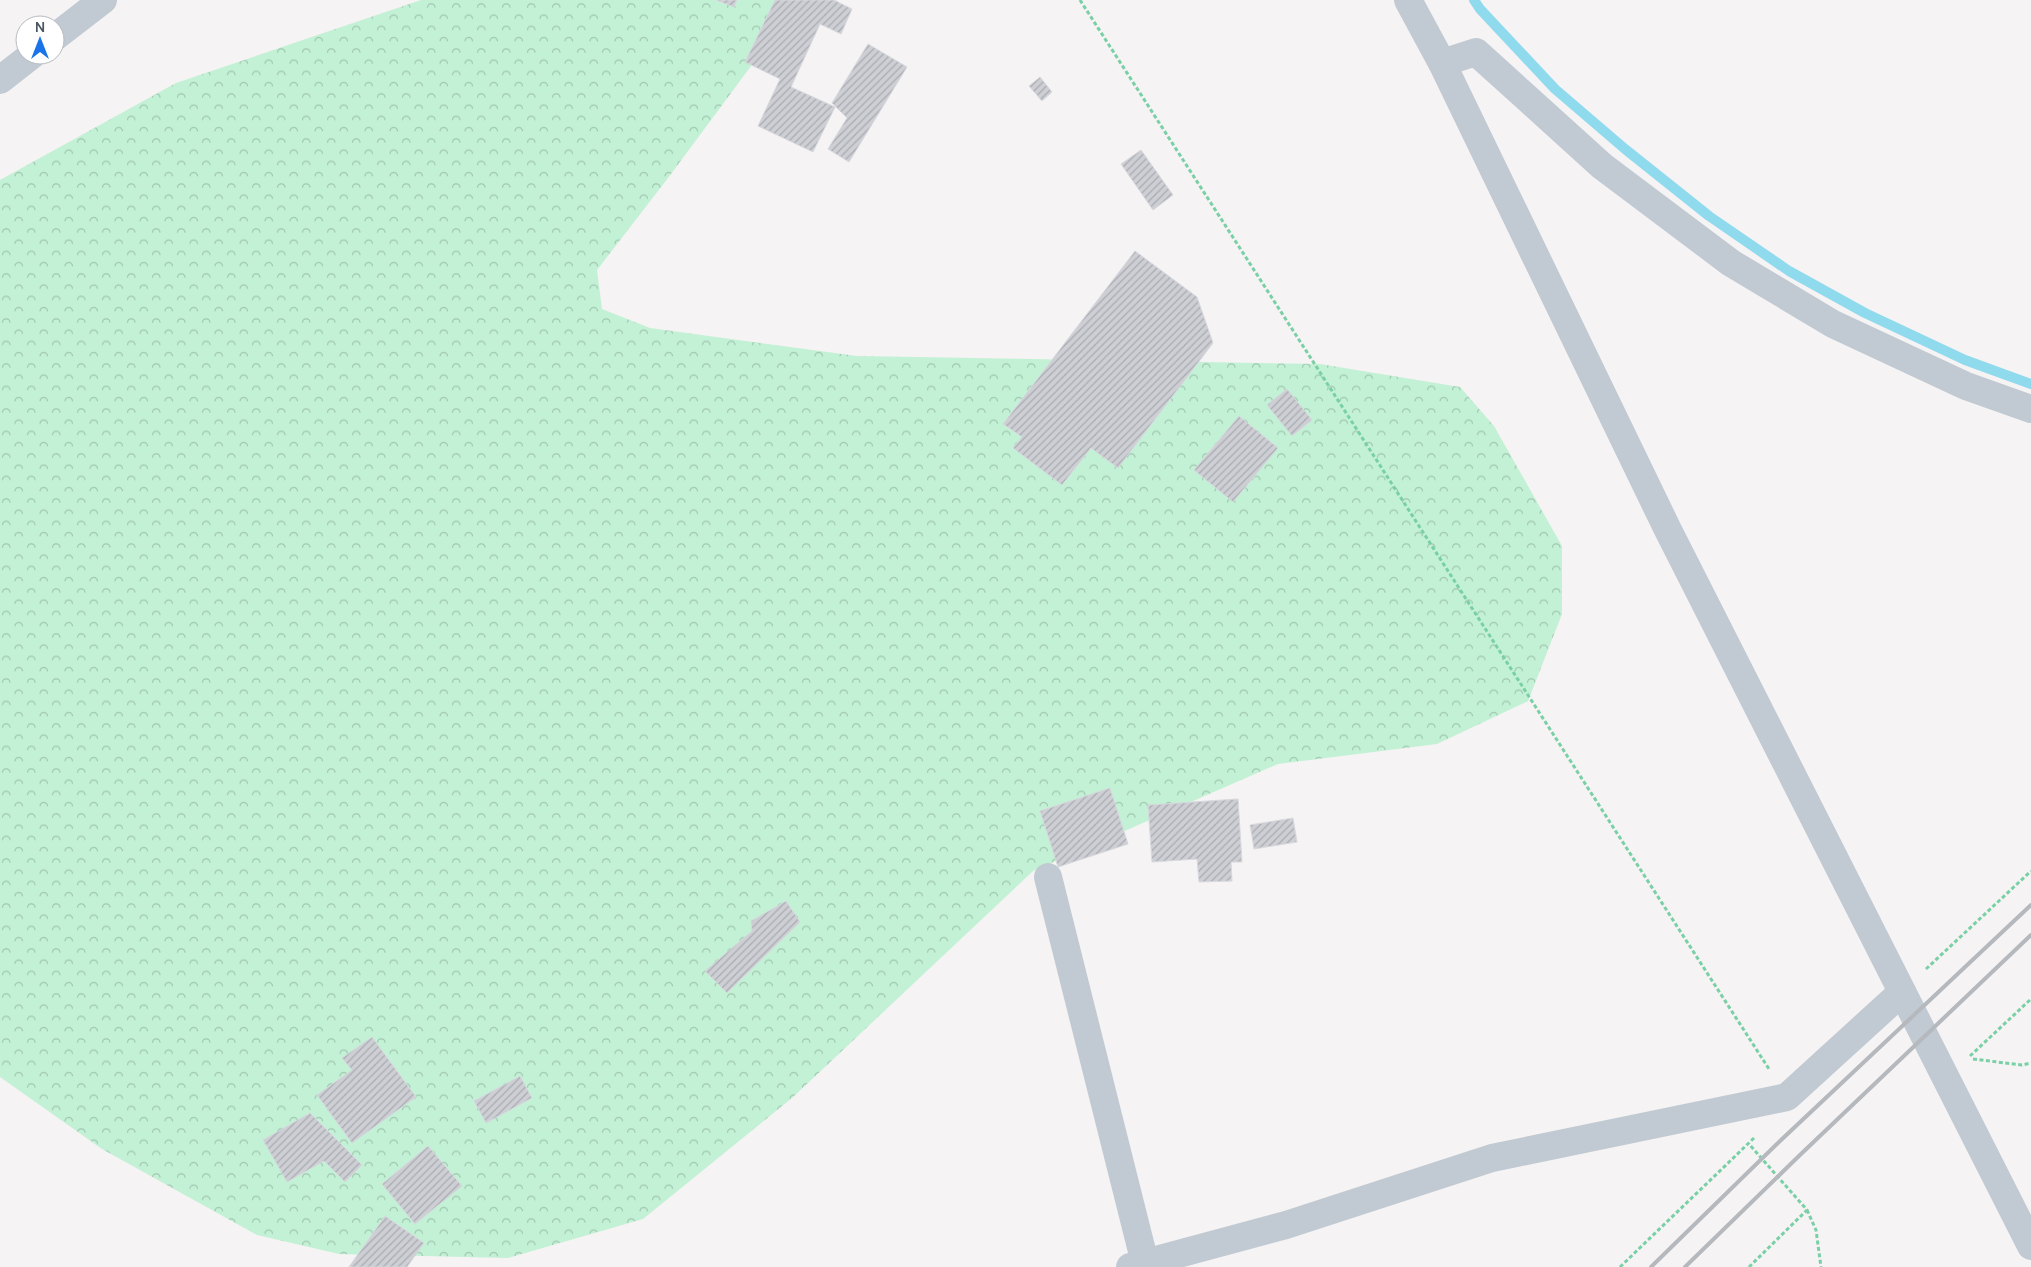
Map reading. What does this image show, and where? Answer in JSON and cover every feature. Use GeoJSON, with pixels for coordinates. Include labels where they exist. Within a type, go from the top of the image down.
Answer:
{"type":"FeatureCollection","features":[{"type":"Feature","properties":{"kind":"street"},"geometry":{"type":"LineString","coordinates":[[65,29],[103,0]]}},
{"type":"Feature","properties":{"kind":"street"},"geometry":{"type":"LineString","coordinates":[[1408,0],[1442,63],[1668,528],[2031,1246]]}},
{"type":"Feature","properties":{"kind":"street"},"geometry":{"type":"LineString","coordinates":[[1442,63],[1476,52],[1602,166],[1731,263],[1833,324],[1966,386],[2031,409]]}},
{"type":"Feature","properties":{"kind":"street"},"geometry":{"type":"LineString","coordinates":[[0,80],[19,65]]}},
{"type":"Feature","properties":{"kind":"street"},"geometry":{"type":"LineString","coordinates":[[1048,877],[1138,1265],[1286,1225],[1492,1158],[1788,1097],[1902,992]]}},
{"type":"Feature","properties":{"kind":"path"},"geometry":{"type":"LineString","coordinates":[[1080,0],[1788,1097],[1749,1144],[1620,1267]]}},
{"type":"Feature","properties":{"kind":"path"},"geometry":{"type":"LineString","coordinates":[[1902,992],[2031,871]]}},
{"type":"Feature","properties":{"kind":"path"},"geometry":{"type":"LineString","coordinates":[[2031,999],[1968,1059],[2022,1065],[2031,1063]]}},
{"type":"Feature","properties":{"kind":"path"},"geometry":{"type":"LineString","coordinates":[[1749,1144],[1807,1210],[1816,1230],[1821,1267]]}},
{"type":"Feature","properties":{"kind":"path"},"geometry":{"type":"LineString","coordinates":[[1749,1267],[1807,1210]]}},
{"type":"Feature","properties":{"kind":"green space"},"geometry":{"type":"Polygon","coordinates":[[[421,0],[800,0],[597,270],[602,309],[650,328],[857,356],[1320,364],[1460,387],[1494,426],[1562,546],[1562,614],[1528,701],[1437,744],[1278,764],[1033,871],[792,1098],[643,1219],[508,1258],[339,1254],[257,1235],[102,1149],[0,1077],[0,180],[176,83],[421,0]]]}},
{"type":"Feature","properties":{"kind":"building"},"geometry":{"type":"Polygon","coordinates":[[[716,0],[737,0],[734,7],[716,0]]]}},
{"type":"Feature","properties":{"kind":"building"},"geometry":{"type":"Polygon","coordinates":[[[775,0],[834,0],[852,9],[841,34],[820,24],[791,87],[835,107],[813,152],[758,126],[780,79],[745,62],[775,0]]]}},
{"type":"Feature","properties":{"kind":"building"},"geometry":{"type":"Polygon","coordinates":[[[868,44],[907,67],[849,162],[828,149],[847,118],[832,103],[868,44]]]}},
{"type":"Feature","properties":{"kind":"building"},"geometry":{"type":"Polygon","coordinates":[[[1040,77],[1052,92],[1042,101],[1029,86],[1040,77]]]}},
{"type":"Feature","properties":{"kind":"building"},"geometry":{"type":"Polygon","coordinates":[[[1141,150],[1173,195],[1153,210],[1121,164],[1141,150]]]}},
{"type":"Feature","properties":{"kind":"building"},"geometry":{"type":"Polygon","coordinates":[[[1135,251],[1197,297],[1213,343],[1118,468],[1091,448],[1062,485],[1013,448],[1022,437],[1003,424],[1135,251]]]}},
{"type":"Feature","properties":{"kind":"building"},"geometry":{"type":"Polygon","coordinates":[[[1287,389],[1312,420],[1292,436],[1267,405],[1287,389]]]}},
{"type":"Feature","properties":{"kind":"building"},"geometry":{"type":"Polygon","coordinates":[[[1239,416],[1278,448],[1233,502],[1194,470],[1239,416]]]}},
{"type":"Feature","properties":{"kind":"building"},"geometry":{"type":"Polygon","coordinates":[[[1110,788],[1128,844],[1058,867],[1040,811],[1110,788]]]}},
{"type":"Feature","properties":{"kind":"building"},"geometry":{"type":"Polygon","coordinates":[[[1238,799],[1242,862],[1231,862],[1232,881],[1199,882],[1197,859],[1152,862],[1148,805],[1238,799]]]}},
{"type":"Feature","properties":{"kind":"building"},"geometry":{"type":"Polygon","coordinates":[[[1293,818],[1297,842],[1254,849],[1250,825],[1293,818]]]}},
{"type":"Feature","properties":{"kind":"building"},"geometry":{"type":"Polygon","coordinates":[[[786,901],[800,922],[727,993],[705,971],[752,931],[751,921],[786,901]]]}},
{"type":"Feature","properties":{"kind":"building"},"geometry":{"type":"Polygon","coordinates":[[[372,1037],[416,1097],[352,1143],[317,1095],[352,1070],[342,1058],[372,1037]]]}},
{"type":"Feature","properties":{"kind":"building"},"geometry":{"type":"Polygon","coordinates":[[[520,1076],[532,1098],[486,1123],[474,1101],[520,1076]]]}},
{"type":"Feature","properties":{"kind":"building"},"geometry":{"type":"Polygon","coordinates":[[[310,1113],[362,1165],[345,1182],[324,1161],[287,1182],[263,1140],[310,1113]]]}},
{"type":"Feature","properties":{"kind":"building"},"geometry":{"type":"Polygon","coordinates":[[[428,1146],[462,1186],[415,1224],[382,1184],[428,1146]]]}},
{"type":"Feature","properties":{"kind":"building"},"geometry":{"type":"Polygon","coordinates":[[[385,1216],[424,1243],[407,1267],[349,1267],[385,1216]]]}},
{"type":"Feature","properties":{"kind":"waterway"},"geometry":{"type":"LineString","coordinates":[[1474,0],[1480,9],[1555,89],[1625,149],[1709,216],[1789,271],[1865,313],[1965,360],[2031,384]]}},
{"type":"Feature","properties":{"kind":"railway"},"geometry":{"type":"LineString","coordinates":[[1651,1267],[1780,1141],[2031,905]]}},
{"type":"Feature","properties":{"kind":"railway"},"geometry":{"type":"LineString","coordinates":[[1685,1267],[2031,935]]}}]}
